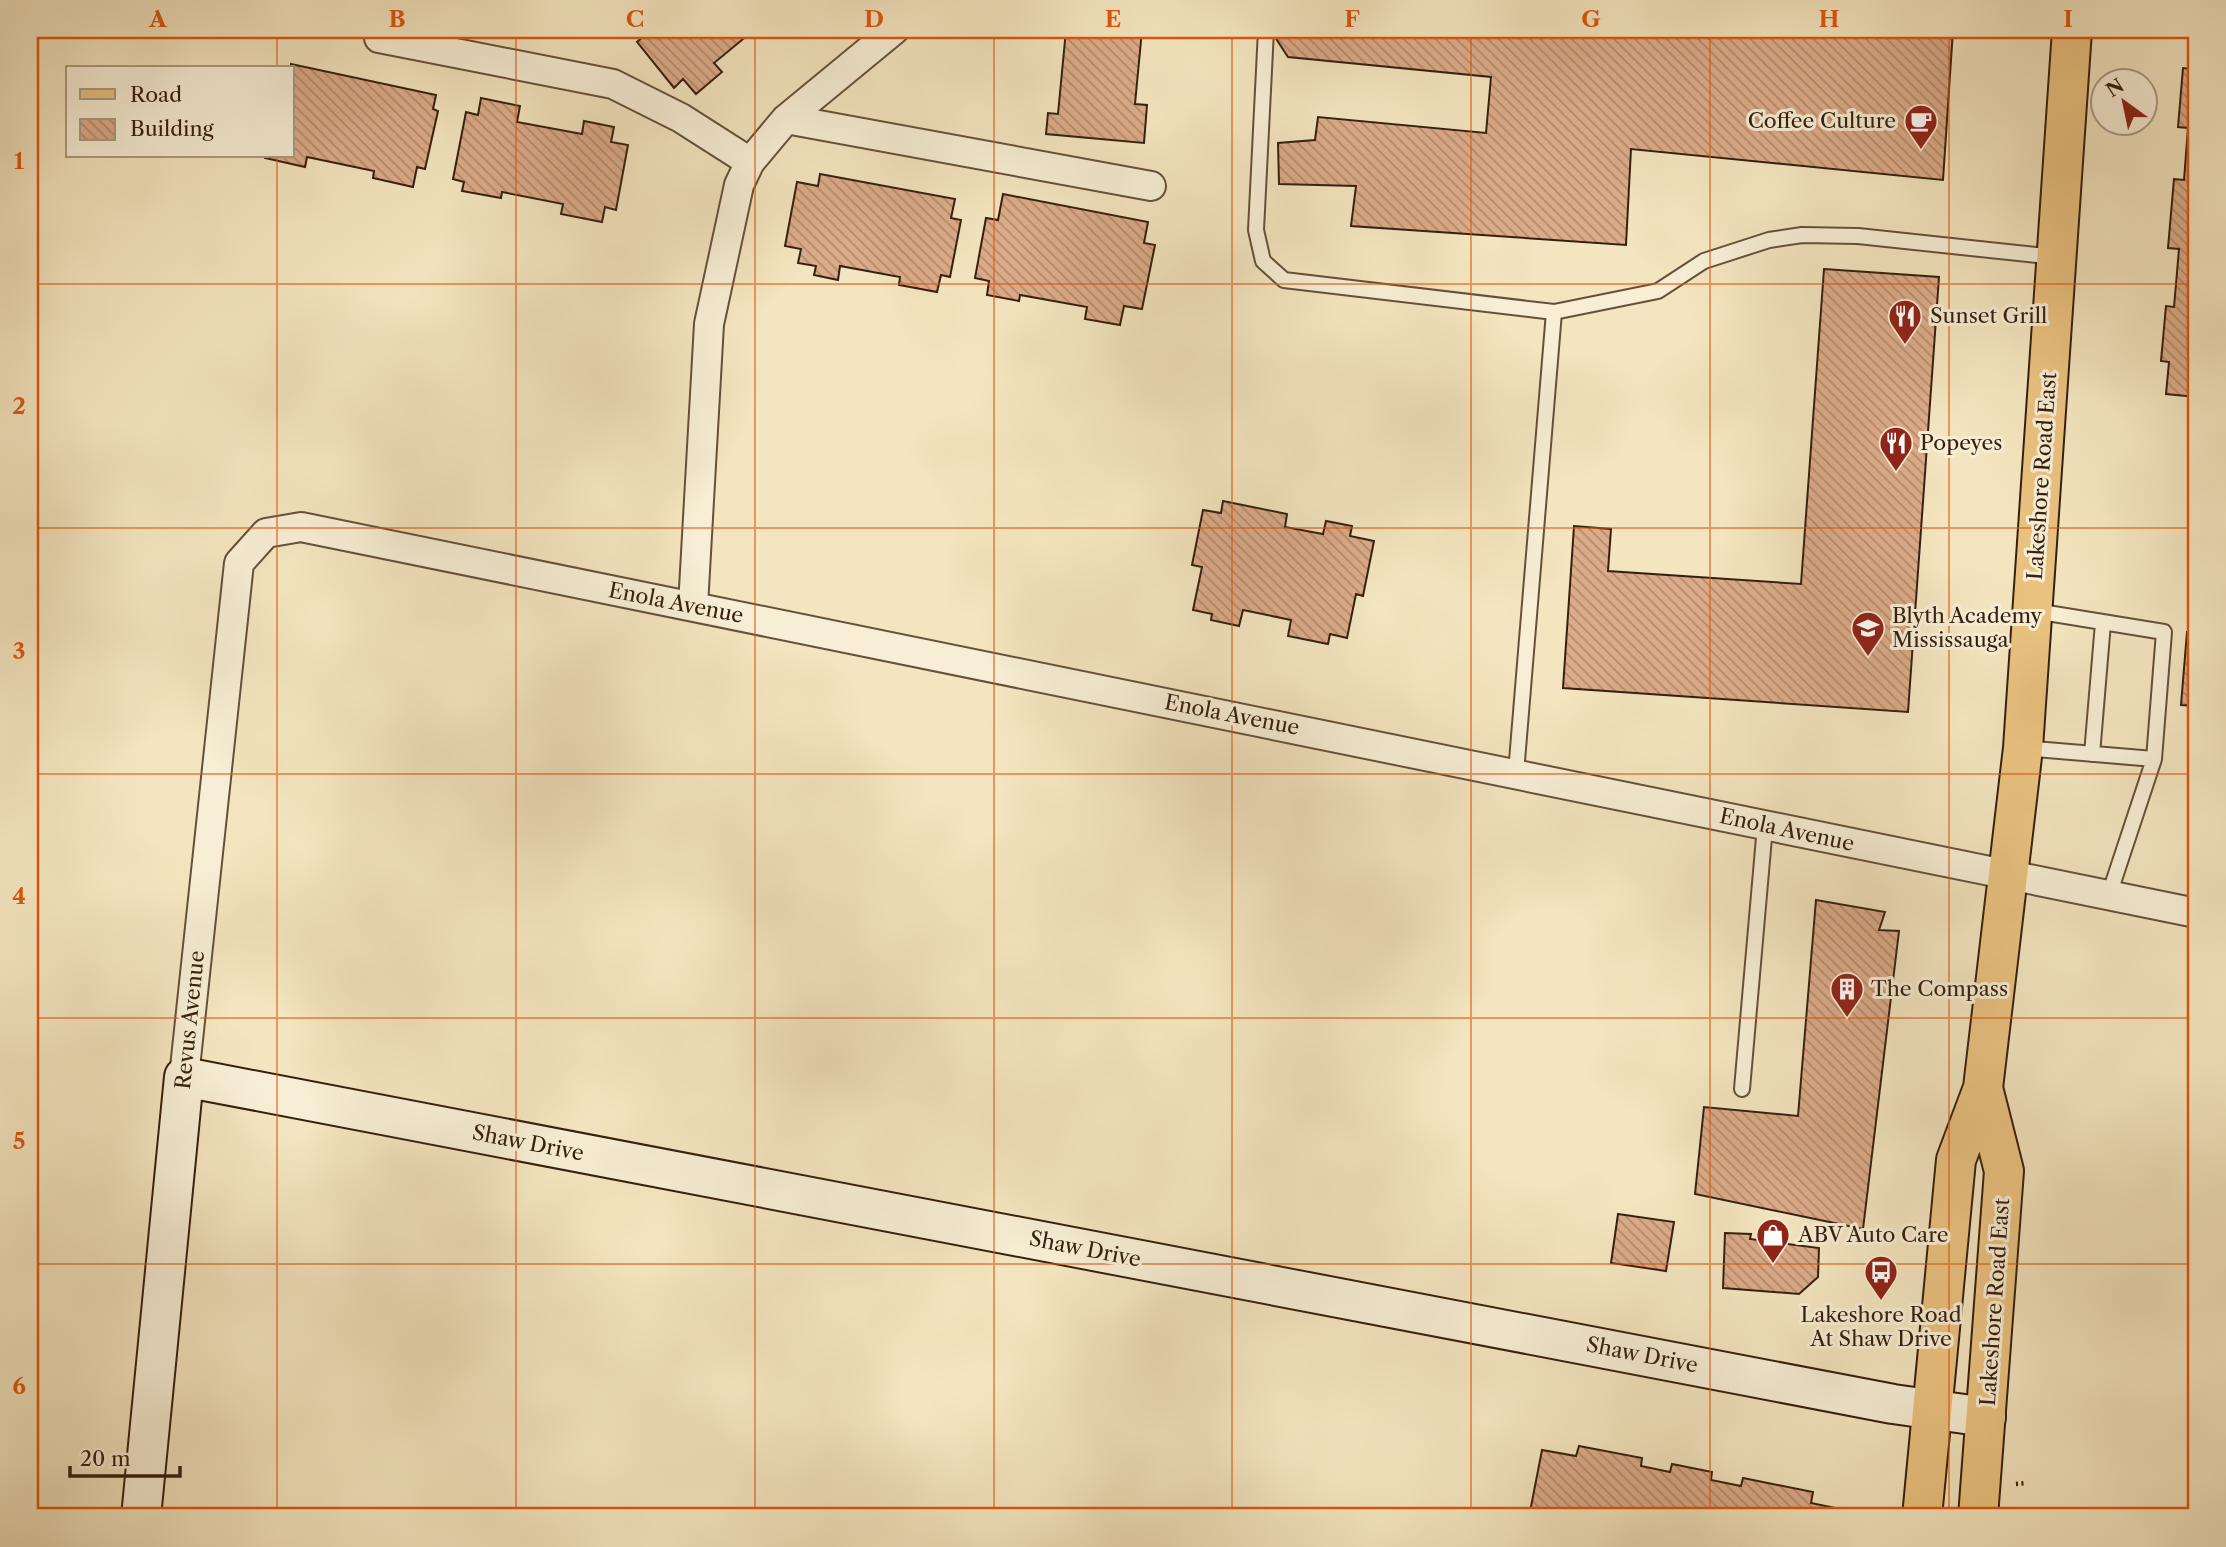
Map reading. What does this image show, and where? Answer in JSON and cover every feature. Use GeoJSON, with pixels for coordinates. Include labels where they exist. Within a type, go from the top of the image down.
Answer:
{"type":"FeatureCollection","features":[{"type":"Feature","properties":{"kind":"main road","name":"Lakeshore Road East"},"geometry":{"type":"LineString","coordinates":[[1922,1517],[1956,1160],[1983,1088],[2023,748],[2072,30]]}},
{"type":"Feature","properties":{"kind":"main road","name":"Lakeshore Road East"},"geometry":{"type":"LineString","coordinates":[[1978,1517],[2004,1171],[1983,1088]]}},
{"type":"Feature","properties":{"kind":"street"},"geometry":{"type":"LineString","coordinates":[[692,606],[709,324],[739,185],[750,162],[786,119],[894,30]]}},
{"type":"Feature","properties":{"kind":"street"},"geometry":{"type":"LineString","coordinates":[[379,38],[613,83],[681,118],[750,162]]}},
{"type":"Feature","properties":{"kind":"street"},"geometry":{"type":"LineString","coordinates":[[786,119],[1151,186]]}},
{"type":"Feature","properties":{"kind":"street","name":"Enola Avenue"},"geometry":{"type":"LineString","coordinates":[[266,533],[301,527],[2196,912]]}},
{"type":"Feature","properties":{"kind":"street","name":"Revus Avenue"},"geometry":{"type":"LineString","coordinates":[[141,1517],[184,1077],[239,563],[266,533]]}},
{"type":"Feature","properties":{"kind":"street","name":"Shaw Drive"},"geometry":{"type":"LineString","coordinates":[[184,1077],[1931,1410],[1986,1417]]}},
{"type":"Feature","properties":{"kind":"lane"},"geometry":{"type":"LineString","coordinates":[[1266,30],[1256,230],[1263,261],[1284,280],[1554,312],[1658,291],[1704,261],[1769,240],[1802,235],[1858,236],[2058,258]]}},
{"type":"Feature","properties":{"kind":"lane"},"geometry":{"type":"LineString","coordinates":[[1516,773],[1554,312]]}},
{"type":"Feature","properties":{"kind":"lane"},"geometry":{"type":"LineString","coordinates":[[2033,611],[2164,632],[2154,759],[2109,895]]}},
{"type":"Feature","properties":{"kind":"lane"},"geometry":{"type":"LineString","coordinates":[[2092,754],[2103,623]]}},
{"type":"Feature","properties":{"kind":"lane"},"geometry":{"type":"LineString","coordinates":[[2023,748],[2154,759]]}},
{"type":"Feature","properties":{"kind":"lane"},"geometry":{"type":"LineString","coordinates":[[1742,1089],[1765,826]]}},
{"type":"Feature","properties":{"kind":"building"},"geometry":{"type":"Polygon","coordinates":[[[639,30],[754,30],[714,63],[722,72],[696,94],[683,79],[674,88],[637,42],[644,36],[639,30]]]}},
{"type":"Feature","properties":{"kind":"building"},"geometry":{"type":"Polygon","coordinates":[[[1066,30],[1142,30],[1135,104],[1147,105],[1144,143],[1046,134],[1048,113],[1058,114],[1066,30]]]}},
{"type":"Feature","properties":{"kind":"building"},"geometry":{"type":"Polygon","coordinates":[[[1276,30],[1953,30],[1943,180],[1631,149],[1626,245],[1351,226],[1356,186],[1279,184],[1278,143],[1315,140],[1318,117],[1486,133],[1491,77],[1288,57],[1275,37],[1276,30]]]}},
{"type":"Feature","properties":{"kind":"building"},"geometry":{"type":"Polygon","coordinates":[[[2194,35],[2196,397],[2166,394],[2169,362],[2161,361],[2166,306],[2174,307],[2179,249],[2168,248],[2174,179],[2184,180],[2188,128],[2178,127],[2183,68],[2191,69],[2194,35]]]}},
{"type":"Feature","properties":{"kind":"building"},"geometry":{"type":"Polygon","coordinates":[[[291,64],[436,95],[433,109],[438,111],[425,169],[417,167],[413,187],[373,178],[374,171],[307,157],[305,167],[265,158],[294,158],[294,66],[291,64]]]}},
{"type":"Feature","properties":{"kind":"building"},"geometry":{"type":"Polygon","coordinates":[[[481,98],[520,106],[517,122],[582,134],[584,121],[614,127],[611,142],[628,145],[616,210],[605,207],[602,222],[561,214],[563,204],[502,192],[501,198],[462,191],[464,182],[453,179],[466,112],[478,115],[481,98]]]}},
{"type":"Feature","properties":{"kind":"building"},"geometry":{"type":"Polygon","coordinates":[[[820,174],[955,199],[951,218],[961,220],[950,277],[941,275],[937,292],[899,285],[900,277],[840,266],[838,280],[814,275],[816,266],[798,263],[801,249],[785,246],[797,182],[818,186],[820,174]]]}},
{"type":"Feature","properties":{"kind":"building"},"geometry":{"type":"Polygon","coordinates":[[[1003,194],[1148,222],[1144,243],[1155,245],[1142,309],[1124,306],[1120,325],[1085,319],[1087,307],[1020,295],[1019,301],[987,295],[989,281],[975,278],[986,218],[998,220],[1003,194]]]}},
{"type":"Feature","properties":{"kind":"building"},"geometry":{"type":"Polygon","coordinates":[[[1824,269],[1939,277],[1908,712],[1563,688],[1574,526],[1611,529],[1608,571],[1801,584],[1824,269]]]}},
{"type":"Feature","properties":{"kind":"building"},"geometry":{"type":"Polygon","coordinates":[[[1223,501],[1287,514],[1285,527],[1323,534],[1326,521],[1352,526],[1350,536],[1374,541],[1363,596],[1356,594],[1347,638],[1330,634],[1328,644],[1288,636],[1291,620],[1243,610],[1239,626],[1211,620],[1212,614],[1193,610],[1202,567],[1192,565],[1203,510],[1221,513],[1223,501]]]}},
{"type":"Feature","properties":{"kind":"building"},"geometry":{"type":"Polygon","coordinates":[[[2187,632],[2196,633],[2196,706],[2181,705],[2187,632]]]}},
{"type":"Feature","properties":{"kind":"building","name":"The Compass"},"geometry":{"type":"Polygon","coordinates":[[[1816,900],[1885,912],[1879,930],[1899,931],[1863,1229],[1695,1194],[1704,1107],[1798,1116],[1816,900]]]}},
{"type":"Feature","properties":{"kind":"building"},"geometry":{"type":"Polygon","coordinates":[[[1618,1214],[1674,1222],[1666,1271],[1611,1263],[1618,1214]]]}},
{"type":"Feature","properties":{"kind":"building"},"geometry":{"type":"Polygon","coordinates":[[[1725,1233],[1751,1234],[1750,1239],[1819,1248],[1818,1277],[1799,1294],[1723,1288],[1725,1233]]]}},
{"type":"Feature","properties":{"kind":"building"},"geometry":{"type":"Polygon","coordinates":[[[1579,1446],[1642,1458],[1641,1466],[1670,1472],[1672,1464],[1712,1472],[1711,1480],[1741,1486],[1743,1478],[1813,1492],[1811,1503],[1845,1510],[1844,1517],[1529,1517],[1542,1450],[1576,1456],[1579,1446]]]}},
{"type":"Feature","properties":{"kind":"place","name":"Coffee Culture"},"geometry":{"type":"Point","coordinates":[1921,151]}},
{"type":"Feature","properties":{"kind":"place","name":"Sunset Grill"},"geometry":{"type":"Point","coordinates":[1905,346]}},
{"type":"Feature","properties":{"kind":"place","name":"Popeyes"},"geometry":{"type":"Point","coordinates":[1896,473]}},
{"type":"Feature","properties":{"kind":"place","name":"Blyth Academy Mississauga"},"geometry":{"type":"Point","coordinates":[1868,658]}},
{"type":"Feature","properties":{"kind":"place","name":"The Compass"},"geometry":{"type":"Point","coordinates":[1847,1019]}},
{"type":"Feature","properties":{"kind":"place","name":"ABV Auto Care"},"geometry":{"type":"Point","coordinates":[1773,1265]}},
{"type":"Feature","properties":{"kind":"place","name":"Lakeshore Road At Shaw Drive"},"geometry":{"type":"Point","coordinates":[1881,1302]}}]}
